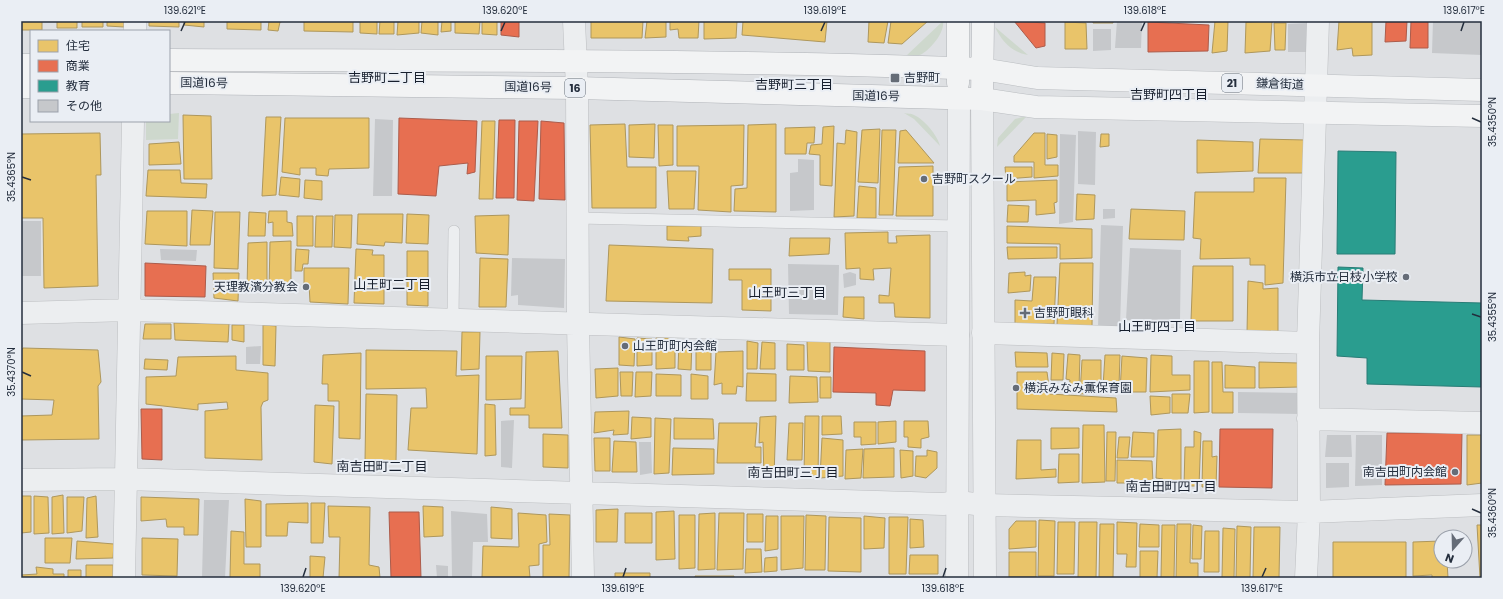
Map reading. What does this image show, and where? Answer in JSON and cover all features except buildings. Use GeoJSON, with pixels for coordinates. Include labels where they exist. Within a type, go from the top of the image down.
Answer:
{"type":"FeatureCollection","features":[{"type":"Feature","properties":{"kind":"main road"},"geometry":{"type":"LineString","coordinates":[[958,21],[958,98]]}},
{"type":"Feature","properties":{"kind":"main road"},"geometry":{"type":"LineString","coordinates":[[982,21],[982,99],[1036,107],[1482,116]]}},
{"type":"Feature","properties":{"kind":"main road","name":"国道16号"},"geometry":{"type":"LineString","coordinates":[[170,60],[576,60],[982,69]]}},
{"type":"Feature","properties":{"kind":"main road","name":"鎌倉街道"},"geometry":{"type":"LineString","coordinates":[[982,69],[1037,78],[1482,90]]}},
{"type":"Feature","properties":{"kind":"main road","name":"国道16号"},"geometry":{"type":"LineString","coordinates":[[170,82],[577,88],[982,99]]}},
{"type":"Feature","properties":{"kind":"street"},"geometry":{"type":"LineString","coordinates":[[574,21],[577,88],[578,324],[583,578]]}},
{"type":"Feature","properties":{"kind":"street"},"geometry":{"type":"LineString","coordinates":[[1306,578],[1309,512],[1308,343],[1318,21]]}},
{"type":"Feature","properties":{"kind":"street"},"geometry":{"type":"LineString","coordinates":[[957,578],[958,98]]}},
{"type":"Feature","properties":{"kind":"street"},"geometry":{"type":"LineString","coordinates":[[982,99],[985,578]]}},
{"type":"Feature","properties":{"kind":"street"},"geometry":{"type":"LineString","coordinates":[[124,578],[133,122]]}},
{"type":"Feature","properties":{"kind":"street"},"geometry":{"type":"LineString","coordinates":[[21,312],[129,310],[958,335]]}},
{"type":"Feature","properties":{"kind":"street"},"geometry":{"type":"LineString","coordinates":[[983,333],[1308,343]]}},
{"type":"Feature","properties":{"kind":"street"},"geometry":{"type":"LineString","coordinates":[[1308,419],[1482,423]]}},
{"type":"Feature","properties":{"kind":"street"},"geometry":{"type":"LineString","coordinates":[[21,480],[125,479],[943,504],[957,502],[985,505],[1309,512],[1482,505]]}},
{"type":"Feature","properties":{"kind":"lane"},"geometry":{"type":"LineString","coordinates":[[577,218],[958,226]]}},
{"type":"Feature","properties":{"kind":"lane"},"geometry":{"type":"LineString","coordinates":[[453,320],[454,231]]}},
{"type":"Feature","properties":{"kind":"shaded area"},"geometry":{"type":"Polygon","coordinates":[[[943,21],[940,35],[930,48],[920,55],[906,56],[943,21]]]}},
{"type":"Feature","properties":{"kind":"shaded area"},"geometry":{"type":"Polygon","coordinates":[[[995,27],[1028,55],[1022,54],[1008,46],[995,27]]]}},
{"type":"Feature","properties":{"kind":"shaded area"},"geometry":{"type":"Polygon","coordinates":[[[179,113],[178,139],[146,140],[146,122],[170,122],[170,114],[179,113]]]}},
{"type":"Feature","properties":{"kind":"shaded area"},"geometry":{"type":"Polygon","coordinates":[[[904,113],[913,114],[922,120],[934,133],[940,146],[914,119],[904,113]]]}},
{"type":"Feature","properties":{"kind":"shaded area"},"geometry":{"type":"Polygon","coordinates":[[[1027,116],[997,147],[998,138],[1015,119],[1027,116]]]}},
{"type":"Feature","properties":{"kind":"place","name":"吉野町"},"geometry":{"type":"Point","coordinates":[895,78]}},
{"type":"Feature","properties":{"kind":"place","name":"吉野町スクール"},"geometry":{"type":"Point","coordinates":[924,179]}},
{"type":"Feature","properties":{"kind":"place","name":"横浜市立日枝小学校"},"geometry":{"type":"Point","coordinates":[1406,277]}},
{"type":"Feature","properties":{"kind":"place","name":"天理教濱分教会"},"geometry":{"type":"Point","coordinates":[306,287]}},
{"type":"Feature","properties":{"kind":"place","name":"吉野町眼科"},"geometry":{"type":"Point","coordinates":[1025,313]}},
{"type":"Feature","properties":{"kind":"place","name":"山王町町内会館"},"geometry":{"type":"Point","coordinates":[625,346]}},
{"type":"Feature","properties":{"kind":"place","name":"横浜みなみ薫保育園"},"geometry":{"type":"Point","coordinates":[1016,388]}},
{"type":"Feature","properties":{"kind":"place","name":"南吉田町内会館"},"geometry":{"type":"Point","coordinates":[1455,472]}},
{"type":"Feature","properties":{"kind":"district","name":"吉野町二丁目"},"geometry":{"type":"Point","coordinates":[387,77]}},
{"type":"Feature","properties":{"kind":"district","name":"吉野町三丁目"},"geometry":{"type":"Point","coordinates":[794,84]}},
{"type":"Feature","properties":{"kind":"district","name":"吉野町四丁目"},"geometry":{"type":"Point","coordinates":[1169,94]}},
{"type":"Feature","properties":{"kind":"district","name":"山王町二丁目"},"geometry":{"type":"Point","coordinates":[392,284]}},
{"type":"Feature","properties":{"kind":"district","name":"山王町三丁目"},"geometry":{"type":"Point","coordinates":[787,292]}},
{"type":"Feature","properties":{"kind":"district","name":"山王町四丁目"},"geometry":{"type":"Point","coordinates":[1157,326]}},
{"type":"Feature","properties":{"kind":"district","name":"南吉田町二丁目"},"geometry":{"type":"Point","coordinates":[382,466]}},
{"type":"Feature","properties":{"kind":"district","name":"南吉田町三丁目"},"geometry":{"type":"Point","coordinates":[793,472]}},
{"type":"Feature","properties":{"kind":"district","name":"南吉田町四丁目"},"geometry":{"type":"Point","coordinates":[1171,486]}}]}
